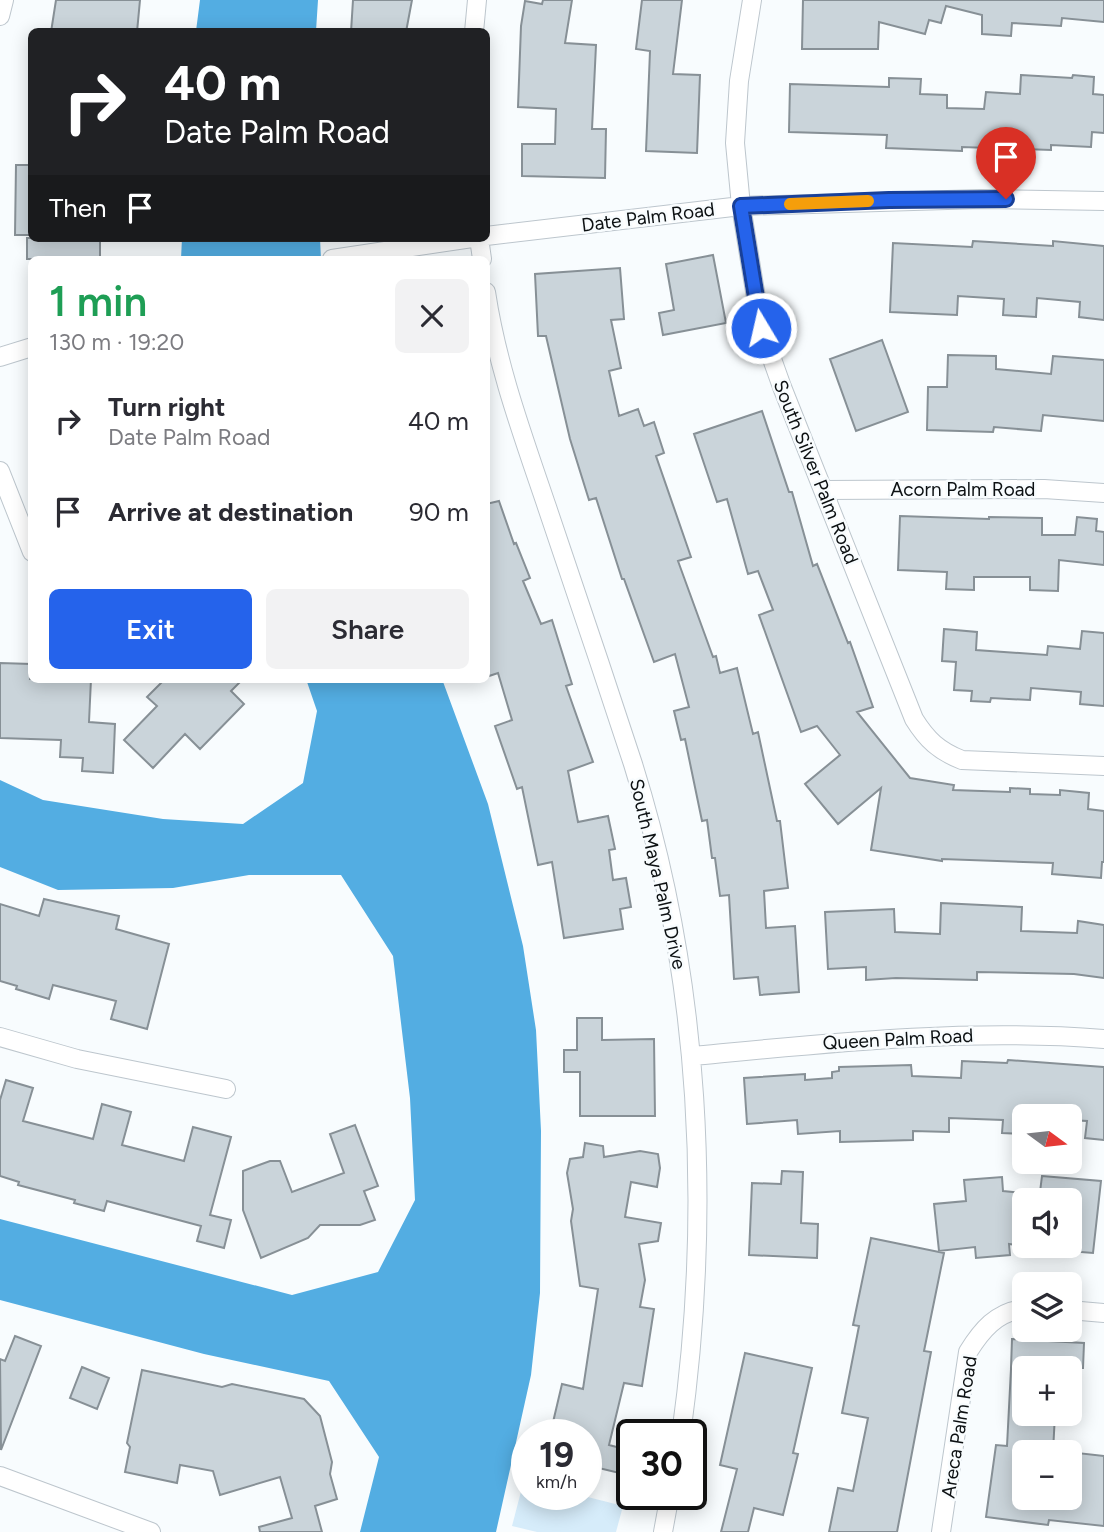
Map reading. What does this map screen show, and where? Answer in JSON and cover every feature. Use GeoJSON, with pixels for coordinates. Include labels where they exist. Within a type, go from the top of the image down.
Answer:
{"type":"FeatureCollection","features":[{"type":"Feature","properties":{"kind":"street"},"geometry":{"type":"LineString","coordinates":[[0,16],[4,0]]}},
{"type":"Feature","properties":{"kind":"street"},"geometry":{"type":"LineString","coordinates":[[474,28],[477,0]]}},
{"type":"Feature","properties":{"kind":"street","name":"South Silver Palm Road"},"geometry":{"type":"LineString","coordinates":[[752,0],[739,81],[735,143],[741,206],[761,328],[822,490],[914,719],[925,737],[948,754],[962,760],[1104,766]]}},
{"type":"Feature","properties":{"kind":"street","name":"Date Palm Road"},"geometry":{"type":"LineString","coordinates":[[490,236],[741,206],[928,199],[1104,201]]}},
{"type":"Feature","properties":{"kind":"street"},"geometry":{"type":"LineString","coordinates":[[347,256],[443,242]]}},
{"type":"Feature","properties":{"kind":"street","name":"South Maya Palm Drive"},"geometry":{"type":"LineString","coordinates":[[490,317],[513,410],[634,766],[674,929],[692,1056],[699,1209],[695,1307],[683,1419]]}},
{"type":"Feature","properties":{"kind":"street"},"geometry":{"type":"LineString","coordinates":[[0,357],[28,349]]}},
{"type":"Feature","properties":{"kind":"street"},"geometry":{"type":"LineString","coordinates":[[0,471],[28,542]]}},
{"type":"Feature","properties":{"kind":"street","name":"Acorn Palm Road"},"geometry":{"type":"LineString","coordinates":[[822,490],[1020,489],[1104,492]]}},
{"type":"Feature","properties":{"kind":"street","name":"Queen Palm Road"},"geometry":{"type":"LineString","coordinates":[[692,1056],[905,1037],[990,1034],[1104,1039]]}},
{"type":"Feature","properties":{"kind":"street"},"geometry":{"type":"LineString","coordinates":[[0,1037],[77,1059],[226,1089]]}},
{"type":"Feature","properties":{"kind":"street"},"geometry":{"type":"LineString","coordinates":[[1082,1311],[1104,1313]]}},
{"type":"Feature","properties":{"kind":"street","name":"Areca Palm Road"},"geometry":{"type":"LineString","coordinates":[[941,1532],[968,1352],[980,1333],[996,1318],[1012,1313]]}},
{"type":"Feature","properties":{"kind":"street"},"geometry":{"type":"LineString","coordinates":[[0,1476],[151,1532]]}},
{"type":"Feature","properties":{"kind":"street"},"geometry":{"type":"LineString","coordinates":[[663,1532],[667,1510]]}},
{"type":"Feature","properties":{"kind":"shaded area"},"geometry":{"type":"Polygon","coordinates":[[[602,1501],[616,1504],[616,1510],[622,1510],[616,1532],[537,1532],[512,1526],[516,1510],[602,1510],[602,1501]]]}},
{"type":"Feature","properties":{"kind":"water"},"geometry":{"type":"Polygon","coordinates":[[[200,0],[318,0],[316,28],[196,28],[200,0]]]}},
{"type":"Feature","properties":{"kind":"water"},"geometry":{"type":"Polygon","coordinates":[[[182,242],[320,242],[321,256],[181,256],[182,242]]]}},
{"type":"Feature","properties":{"kind":"water"},"geometry":{"type":"Polygon","coordinates":[[[307,683],[443,683],[488,804],[523,946],[536,1030],[541,1131],[540,1293],[531,1375],[521,1419],[511,1419],[511,1465],[496,1532],[360,1532],[379,1457],[329,1381],[204,1354],[0,1300],[0,1219],[292,1295],[378,1272],[415,1200],[410,1098],[393,956],[341,875],[249,875],[173,888],[58,890],[0,867],[0,780],[43,800],[163,819],[243,824],[303,783],[317,711],[307,683]]]}},
{"type":"Feature","properties":{"kind":"building"},"geometry":{"type":"Polygon","coordinates":[[[56,0],[140,0],[137,28],[52,28],[56,0]]]}},
{"type":"Feature","properties":{"kind":"building"},"geometry":{"type":"Polygon","coordinates":[[[353,0],[412,0],[407,28],[351,28],[353,0]]]}},
{"type":"Feature","properties":{"kind":"building"},"geometry":{"type":"Polygon","coordinates":[[[543,0],[572,0],[565,43],[596,45],[592,129],[606,129],[605,178],[522,176],[522,144],[555,144],[556,109],[518,107],[521,26],[525,1],[542,4],[543,0]]]}},
{"type":"Feature","properties":{"kind":"building"},"geometry":{"type":"Polygon","coordinates":[[[642,0],[682,0],[673,74],[700,75],[697,153],[646,151],[650,51],[636,49],[642,0]]]}},
{"type":"Feature","properties":{"kind":"building"},"geometry":{"type":"Polygon","coordinates":[[[803,0],[1104,0],[1104,22],[1062,18],[1061,26],[1012,23],[1011,36],[982,34],[982,15],[946,6],[941,23],[929,20],[925,34],[879,22],[878,49],[802,49],[803,0]]]}},
{"type":"Feature","properties":{"kind":"building"},"geometry":{"type":"Polygon","coordinates":[[[1021,75],[1094,77],[1093,94],[1104,95],[1104,133],[1092,132],[1091,147],[1051,145],[1051,150],[962,147],[962,151],[886,148],[887,135],[789,132],[790,84],[889,87],[889,78],[921,79],[920,94],[947,95],[947,108],[984,109],[986,92],[1020,94],[1021,75]]]}},
{"type":"Feature","properties":{"kind":"building"},"geometry":{"type":"Polygon","coordinates":[[[16,165],[28,165],[28,235],[15,235],[16,165]]]}},
{"type":"Feature","properties":{"kind":"building"},"geometry":{"type":"Polygon","coordinates":[[[27,238],[28,242],[100,242],[100,256],[28,256],[27,259],[27,238]]]}},
{"type":"Feature","properties":{"kind":"building"},"geometry":{"type":"Polygon","coordinates":[[[973,241],[1053,246],[1053,241],[1104,246],[1104,320],[1079,317],[1080,302],[1037,298],[1036,317],[1003,315],[1004,299],[958,296],[957,315],[890,312],[893,243],[972,247],[973,241]]]}},
{"type":"Feature","properties":{"kind":"building"},"geometry":{"type":"Polygon","coordinates":[[[713,255],[726,323],[663,335],[659,313],[674,310],[666,264],[713,255]]]}},
{"type":"Feature","properties":{"kind":"building"},"geometry":{"type":"Polygon","coordinates":[[[620,268],[624,319],[611,320],[621,368],[609,371],[619,416],[638,409],[644,426],[654,422],[664,453],[656,456],[691,557],[678,561],[713,657],[716,656],[720,673],[737,668],[753,734],[758,732],[777,821],[780,821],[788,888],[764,891],[766,928],[795,926],[799,992],[760,995],[758,977],[734,979],[729,895],[720,896],[707,820],[702,821],[685,739],[681,740],[674,711],[689,707],[675,654],[654,662],[622,579],[596,498],[589,500],[570,439],[546,336],[538,336],[535,274],[620,268]]]}},
{"type":"Feature","properties":{"kind":"building"},"geometry":{"type":"Polygon","coordinates":[[[882,340],[908,412],[856,431],[830,359],[882,340]]]}},
{"type":"Feature","properties":{"kind":"building"},"geometry":{"type":"Polygon","coordinates":[[[948,355],[996,356],[996,369],[1051,374],[1053,356],[1104,360],[1104,421],[1043,415],[1041,431],[994,427],[993,432],[927,430],[928,387],[947,387],[948,355]]]}},
{"type":"Feature","properties":{"kind":"building"},"geometry":{"type":"Polygon","coordinates":[[[762,411],[789,492],[792,492],[813,566],[817,564],[848,643],[850,642],[873,707],[857,712],[910,778],[954,785],[953,790],[1010,792],[1010,788],[1030,789],[1030,794],[1060,795],[1060,790],[1089,793],[1088,809],[1104,811],[1104,862],[1101,878],[1052,874],[1053,863],[942,861],[871,850],[881,788],[838,824],[805,784],[840,755],[817,726],[801,732],[759,615],[773,610],[758,571],[748,574],[727,499],[717,502],[694,434],[762,411]]]}},
{"type":"Feature","properties":{"kind":"building"},"geometry":{"type":"Polygon","coordinates":[[[499,501],[514,544],[516,543],[530,578],[523,581],[541,624],[552,620],[572,684],[566,686],[593,762],[568,771],[578,822],[608,816],[615,849],[609,850],[613,880],[626,878],[631,907],[620,909],[623,929],[564,938],[552,862],[538,865],[522,787],[517,789],[495,726],[512,720],[498,673],[490,676],[490,503],[499,501]]]}},
{"type":"Feature","properties":{"kind":"building"},"geometry":{"type":"Polygon","coordinates":[[[900,516],[1042,518],[1042,535],[1075,535],[1077,517],[1097,519],[1096,531],[1104,532],[1104,565],[1059,560],[1058,591],[1030,590],[1030,577],[974,577],[974,590],[946,589],[947,572],[898,570],[900,516]]]}},
{"type":"Feature","properties":{"kind":"building"},"geometry":{"type":"Polygon","coordinates":[[[944,629],[977,632],[976,650],[1047,655],[1048,646],[1080,649],[1082,631],[1104,633],[1104,706],[1080,704],[1081,692],[1031,688],[1030,700],[991,698],[990,702],[971,701],[972,691],[954,690],[956,662],[942,661],[944,629]]]}},
{"type":"Feature","properties":{"kind":"building"},"geometry":{"type":"Polygon","coordinates":[[[0,663],[28,664],[28,683],[91,683],[89,722],[115,724],[113,773],[82,771],[83,758],[60,757],[61,740],[0,738],[0,663]]]}},
{"type":"Feature","properties":{"kind":"building"},"geometry":{"type":"Polygon","coordinates":[[[161,683],[239,683],[231,691],[244,704],[200,749],[185,734],[153,768],[124,740],[157,706],[147,697],[161,683]]]}},
{"type":"Feature","properties":{"kind":"building"},"geometry":{"type":"Polygon","coordinates":[[[44,899],[119,916],[116,929],[169,944],[147,1029],[111,1019],[116,1001],[53,985],[49,999],[0,981],[0,904],[39,916],[44,899]]]}},
{"type":"Feature","properties":{"kind":"building"},"geometry":{"type":"Polygon","coordinates":[[[941,903],[1022,907],[1021,931],[1077,933],[1078,921],[1104,925],[1104,978],[1074,974],[977,972],[977,980],[866,980],[866,967],[828,969],[825,912],[894,909],[895,932],[940,934],[941,903]]]}},
{"type":"Feature","properties":{"kind":"building"},"geometry":{"type":"Polygon","coordinates":[[[577,1018],[602,1018],[602,1040],[654,1039],[655,1116],[580,1116],[580,1072],[564,1072],[564,1050],[577,1050],[577,1018]]]}},
{"type":"Feature","properties":{"kind":"building"},"geometry":{"type":"Polygon","coordinates":[[[1008,1060],[1104,1067],[1104,1140],[1085,1138],[1087,1121],[1082,1121],[1082,1104],[1012,1104],[1012,1133],[1002,1133],[1003,1120],[949,1118],[949,1132],[913,1131],[913,1140],[840,1142],[840,1131],[798,1134],[797,1120],[747,1124],[744,1078],[805,1074],[805,1080],[832,1078],[832,1072],[839,1071],[839,1067],[911,1065],[912,1076],[961,1078],[962,1061],[1007,1063],[1008,1060]]]}},
{"type":"Feature","properties":{"kind":"building"},"geometry":{"type":"Polygon","coordinates":[[[6,1080],[33,1088],[23,1121],[93,1139],[102,1104],[131,1112],[122,1145],[184,1161],[193,1127],[231,1137],[210,1215],[231,1220],[224,1248],[197,1241],[201,1226],[107,1201],[104,1211],[74,1203],[75,1200],[18,1185],[19,1182],[0,1176],[0,1100],[6,1080]]]}},
{"type":"Feature","properties":{"kind":"building"},"geometry":{"type":"Polygon","coordinates":[[[355,1125],[378,1186],[364,1191],[375,1220],[360,1225],[320,1225],[308,1238],[261,1258],[243,1210],[243,1171],[270,1161],[280,1161],[292,1192],[344,1173],[330,1134],[355,1125]]]}},
{"type":"Feature","properties":{"kind":"building"},"geometry":{"type":"Polygon","coordinates":[[[585,1143],[603,1146],[604,1157],[640,1151],[658,1154],[660,1168],[657,1187],[631,1182],[625,1217],[661,1223],[658,1241],[639,1244],[645,1280],[640,1307],[654,1309],[642,1386],[624,1383],[609,1445],[616,1447],[616,1472],[602,1469],[602,1419],[554,1419],[562,1384],[583,1389],[598,1289],[580,1286],[571,1221],[573,1209],[567,1173],[570,1159],[583,1157],[585,1143]]]}},
{"type":"Feature","properties":{"kind":"building"},"geometry":{"type":"Polygon","coordinates":[[[782,1171],[803,1172],[801,1223],[818,1224],[817,1258],[749,1255],[752,1183],[781,1184],[782,1171]]]}},
{"type":"Feature","properties":{"kind":"building"},"geometry":{"type":"Polygon","coordinates":[[[1042,1176],[1101,1181],[1093,1253],[1082,1252],[1082,1188],[1040,1188],[1042,1176]]]}},
{"type":"Feature","properties":{"kind":"building"},"geometry":{"type":"Polygon","coordinates":[[[1002,1177],[1003,1191],[1012,1192],[1010,1255],[976,1258],[975,1247],[939,1251],[934,1204],[966,1201],[964,1180],[1002,1177]]]}},
{"type":"Feature","properties":{"kind":"building"},"geometry":{"type":"Polygon","coordinates":[[[871,1238],[944,1253],[924,1351],[931,1352],[897,1532],[829,1532],[838,1488],[853,1491],[868,1418],[842,1413],[859,1326],[853,1325],[871,1238]]]}},
{"type":"Feature","properties":{"kind":"building"},"geometry":{"type":"Polygon","coordinates":[[[15,1336],[41,1346],[1,1450],[0,1359],[5,1361],[15,1336]]]}},
{"type":"Feature","properties":{"kind":"building"},"geometry":{"type":"Polygon","coordinates":[[[1012,1339],[1012,1342],[1084,1343],[1083,1368],[1082,1356],[1012,1356],[1011,1368],[1012,1339]]]}},
{"type":"Feature","properties":{"kind":"building"},"geometry":{"type":"Polygon","coordinates":[[[745,1353],[812,1368],[793,1453],[798,1454],[783,1515],[754,1508],[748,1532],[721,1532],[737,1469],[720,1465],[745,1353]]]}},
{"type":"Feature","properties":{"kind":"building"},"geometry":{"type":"Polygon","coordinates":[[[82,1367],[109,1378],[97,1409],[70,1398],[82,1367]]]}},
{"type":"Feature","properties":{"kind":"building"},"geometry":{"type":"Polygon","coordinates":[[[1012,1369],[1012,1426],[1054,1426],[1054,1440],[1012,1440],[1012,1510],[1082,1510],[1082,1453],[1104,1456],[1104,1526],[1049,1520],[1048,1525],[986,1517],[996,1445],[1007,1446],[1012,1369]]]}},
{"type":"Feature","properties":{"kind":"building"},"geometry":{"type":"Polygon","coordinates":[[[142,1370],[222,1387],[232,1384],[304,1399],[320,1416],[332,1462],[330,1474],[337,1499],[315,1506],[322,1532],[260,1532],[259,1527],[292,1518],[280,1477],[220,1495],[213,1471],[180,1465],[177,1483],[125,1472],[130,1447],[127,1443],[142,1370]]]}},
{"type":"Feature","properties":{"kind":"slow traffic"},"geometry":{"type":"LineString","coordinates":[[790,204],[868,201]]}},
{"type":"Feature","properties":{"kind":"route"},"geometry":{"type":"LineString","coordinates":[[761,328],[741,206],[1006,199]]}}]}
